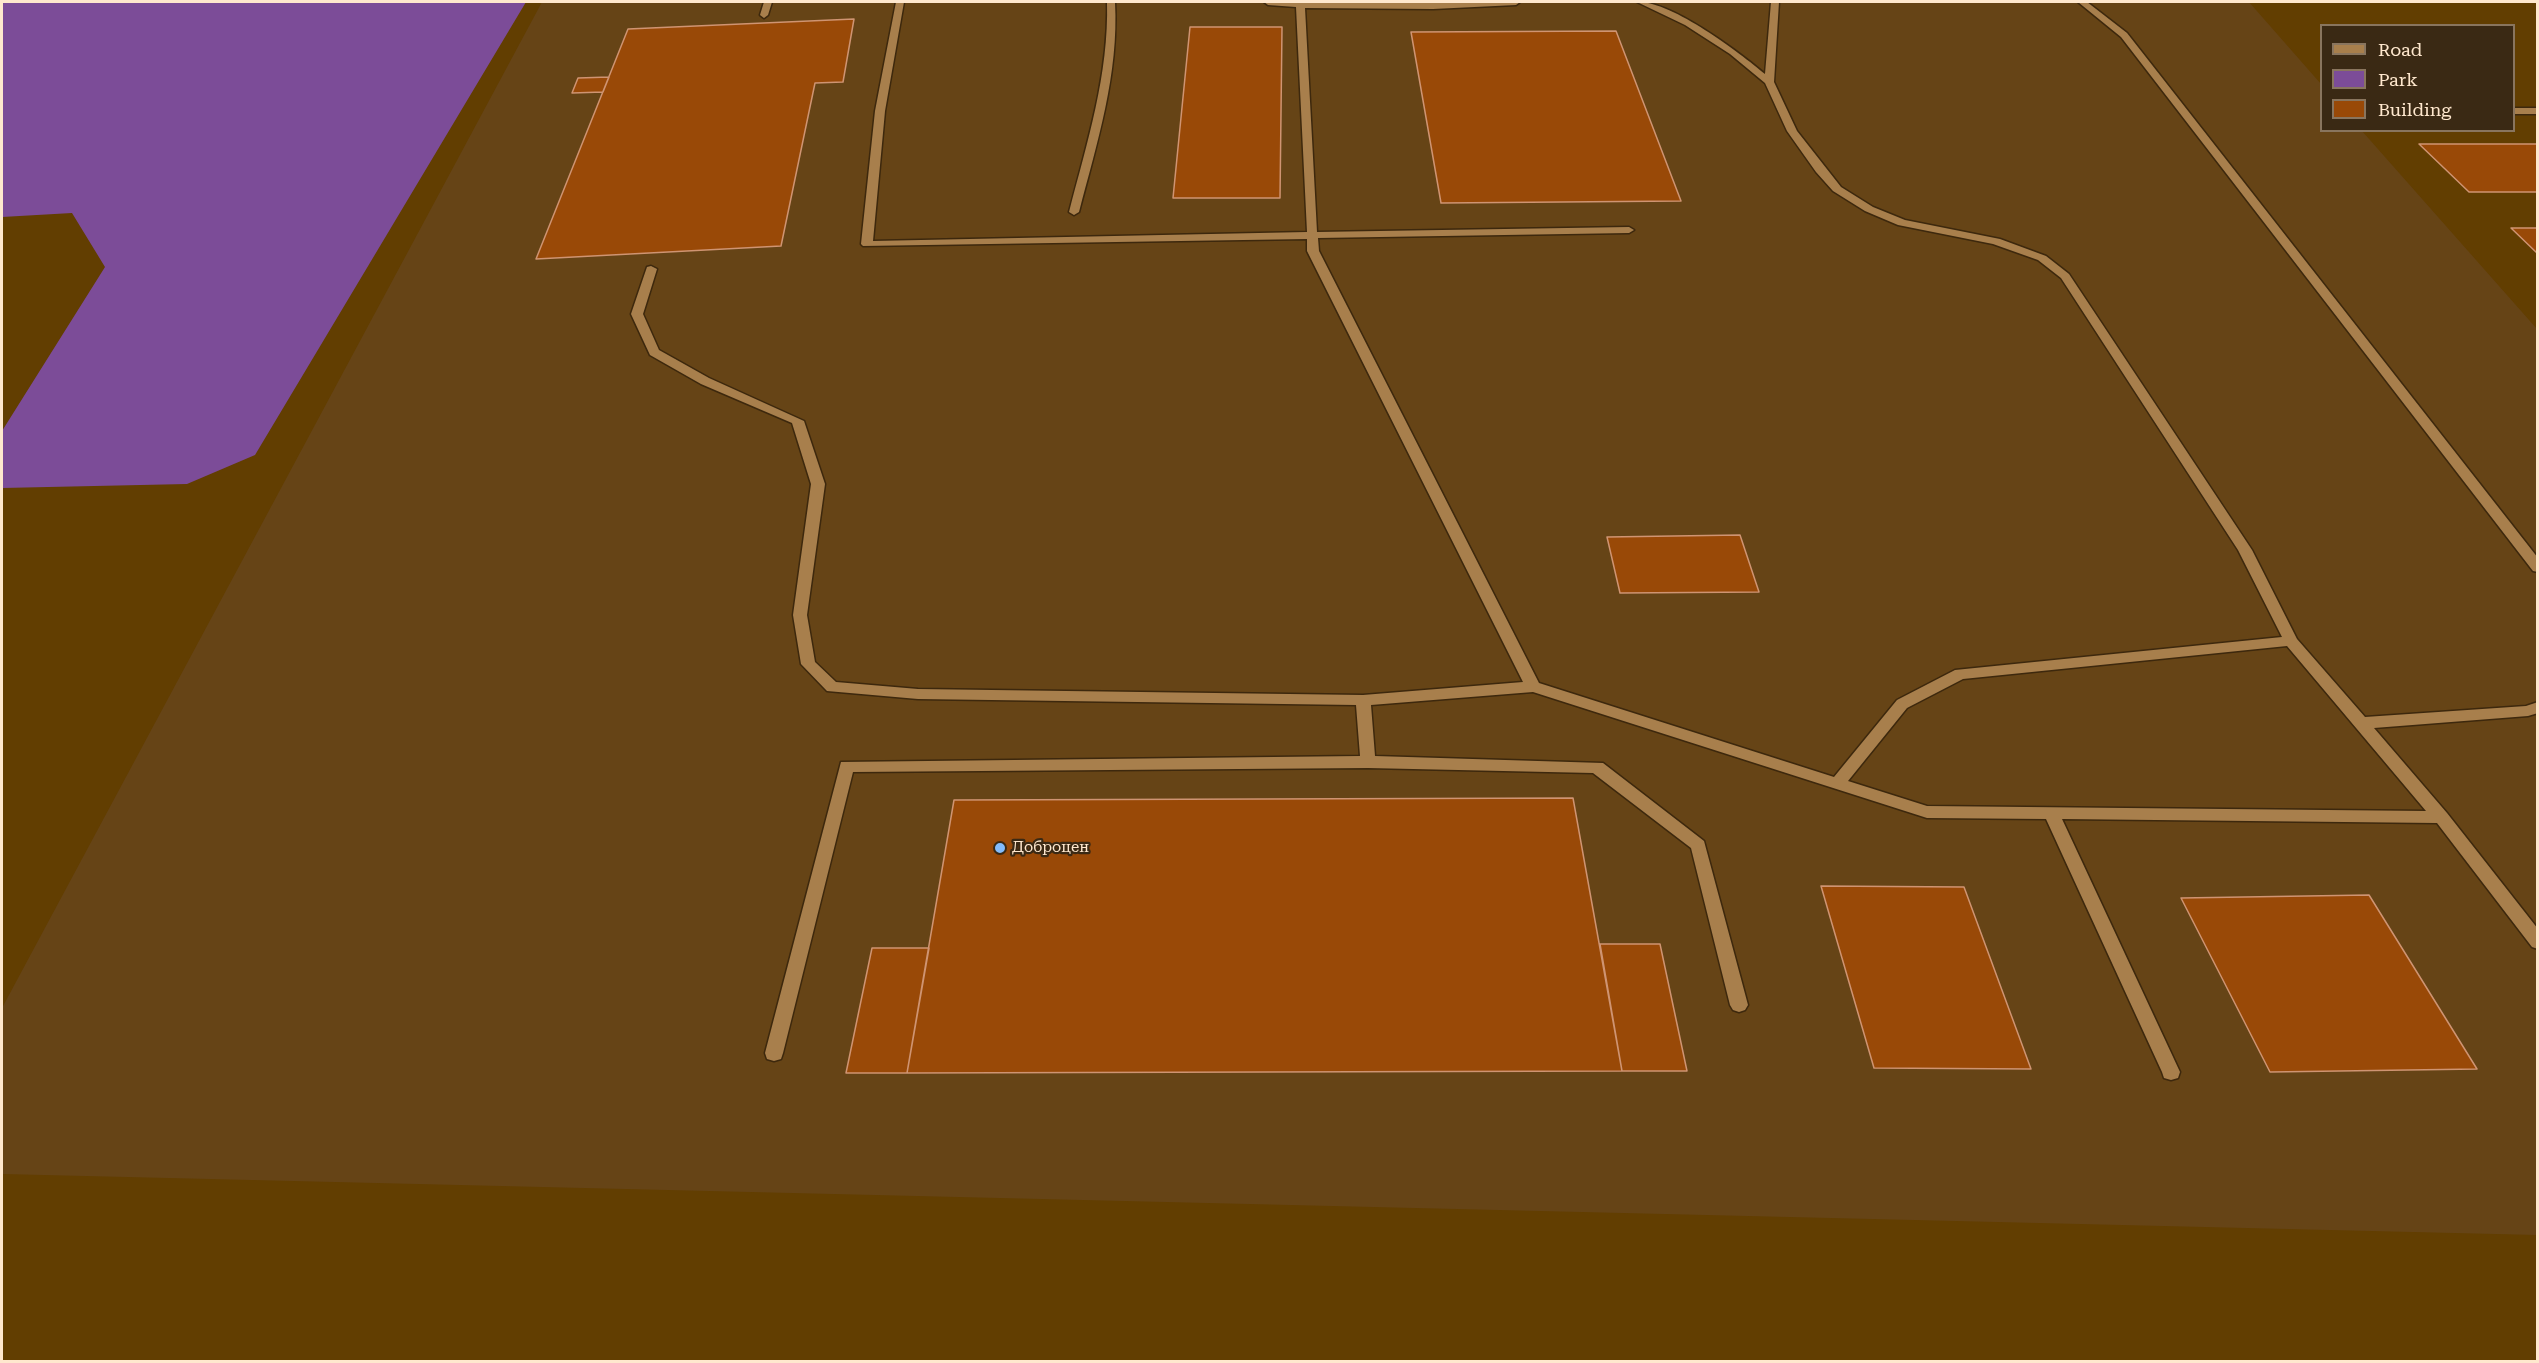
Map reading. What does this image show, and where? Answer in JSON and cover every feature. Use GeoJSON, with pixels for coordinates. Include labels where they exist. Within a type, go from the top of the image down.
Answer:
{"type":"FeatureCollection","features":[{"type":"Feature","properties":{"kind":"lane"},"geometry":{"type":"LineString","coordinates":[[764,15],[768,2]]}},
{"type":"Feature","properties":{"kind":"lane"},"geometry":{"type":"LineString","coordinates":[[900,2],[880,111],[867,244],[1122,237],[1629,230]]}},
{"type":"Feature","properties":{"kind":"lane"},"geometry":{"type":"LineString","coordinates":[[1074,212],[1107,72],[1113,21],[1111,2]]}},
{"type":"Feature","properties":{"kind":"lane"},"geometry":{"type":"LineString","coordinates":[[1268,2],[1300,5],[1433,6],[1516,2]]}},
{"type":"Feature","properties":{"kind":"lane"},"geometry":{"type":"LineString","coordinates":[[1641,2],[1688,23],[1733,52],[1769,82],[1792,131],[1837,189],[1869,209],[1902,223],[1996,241],[2042,258],[2065,276],[2245,550],[2291,640],[2441,817],[2538,942]]}},
{"type":"Feature","properties":{"kind":"lane"},"geometry":{"type":"LineString","coordinates":[[1769,82],[1775,2]]}},
{"type":"Feature","properties":{"kind":"lane"},"geometry":{"type":"LineString","coordinates":[[2082,2],[2124,35],[2538,568]]}},
{"type":"Feature","properties":{"kind":"lane"},"geometry":{"type":"LineString","coordinates":[[1300,5],[1313,251],[1533,687]]}},
{"type":"Feature","properties":{"kind":"lane"},"geometry":{"type":"LineString","coordinates":[[2515,111],[2538,111]]}},
{"type":"Feature","properties":{"kind":"lane"},"geometry":{"type":"LineString","coordinates":[[651,269],[637,314],[654,352],[705,381],[798,421],[818,484],[800,615],[808,664],[832,687],[918,694],[1363,700],[1533,687],[1927,812],[2441,817]]}},
{"type":"Feature","properties":{"kind":"lane"},"geometry":{"type":"LineString","coordinates":[[1837,784],[1902,704],[1960,674],[2291,640]]}},
{"type":"Feature","properties":{"kind":"lane"},"geometry":{"type":"LineString","coordinates":[[1363,700],[1368,762]]}},
{"type":"Feature","properties":{"kind":"lane"},"geometry":{"type":"LineString","coordinates":[[2362,723],[2534,712]]}},
{"type":"Feature","properties":{"kind":"lane"},"geometry":{"type":"LineString","coordinates":[[774,1053],[846,765],[1368,762],[1597,767],[1698,845],[1739,1005]]}},
{"type":"Feature","properties":{"kind":"lane"},"geometry":{"type":"LineString","coordinates":[[2051,813],[2171,1072]]}},
{"type":"Feature","properties":{"kind":"shaded area"},"geometry":{"type":"Polygon","coordinates":[[[542,2],[2249,2],[2320,83],[2320,132],[2363,132],[2537,329],[2537,1235],[2,1174],[2,1008],[542,2]]]}},
{"type":"Feature","properties":{"kind":"green space"},"geometry":{"type":"Polygon","coordinates":[[[2,2],[526,2],[255,455],[187,484],[2,488],[2,431],[105,267],[72,213],[2,217],[2,2]]]}},
{"type":"Feature","properties":{"kind":"building"},"geometry":{"type":"Polygon","coordinates":[[[854,19],[843,82],[815,83],[781,246],[536,259],[628,29],[854,19]]]}},
{"type":"Feature","properties":{"kind":"building"},"geometry":{"type":"Polygon","coordinates":[[[1190,27],[1282,27],[1280,198],[1173,198],[1190,27]]]}},
{"type":"Feature","properties":{"kind":"building"},"geometry":{"type":"Polygon","coordinates":[[[1616,31],[1681,201],[1441,203],[1411,32],[1616,31]]]}},
{"type":"Feature","properties":{"kind":"building"},"geometry":{"type":"Polygon","coordinates":[[[609,77],[603,92],[572,93],[578,78],[609,77]]]}},
{"type":"Feature","properties":{"kind":"building"},"geometry":{"type":"Polygon","coordinates":[[[2419,144],[2538,144],[2538,192],[2469,192],[2419,144]]]}},
{"type":"Feature","properties":{"kind":"building"},"geometry":{"type":"Polygon","coordinates":[[[2511,228],[2538,228],[2538,254],[2511,228]]]}},
{"type":"Feature","properties":{"kind":"building"},"geometry":{"type":"Polygon","coordinates":[[[1740,535],[1759,592],[1620,593],[1607,537],[1740,535]]]}},
{"type":"Feature","properties":{"kind":"building"},"geometry":{"type":"Polygon","coordinates":[[[1573,798],[1622,1071],[907,1073],[954,800],[1573,798]]]}},
{"type":"Feature","properties":{"kind":"building"},"geometry":{"type":"Polygon","coordinates":[[[1821,886],[1964,887],[2031,1069],[1874,1068],[1821,886]]]}},
{"type":"Feature","properties":{"kind":"building"},"geometry":{"type":"Polygon","coordinates":[[[2369,895],[2477,1069],[2270,1072],[2181,898],[2369,895]]]}},
{"type":"Feature","properties":{"kind":"building"},"geometry":{"type":"Polygon","coordinates":[[[1600,944],[1660,944],[1687,1071],[1622,1071],[1600,944]]]}},
{"type":"Feature","properties":{"kind":"building"},"geometry":{"type":"Polygon","coordinates":[[[872,948],[929,948],[907,1073],[846,1073],[872,948]]]}},
{"type":"Feature","properties":{"kind":"place","name":"Доброцен"},"geometry":{"type":"Point","coordinates":[1000,848]}}]}
